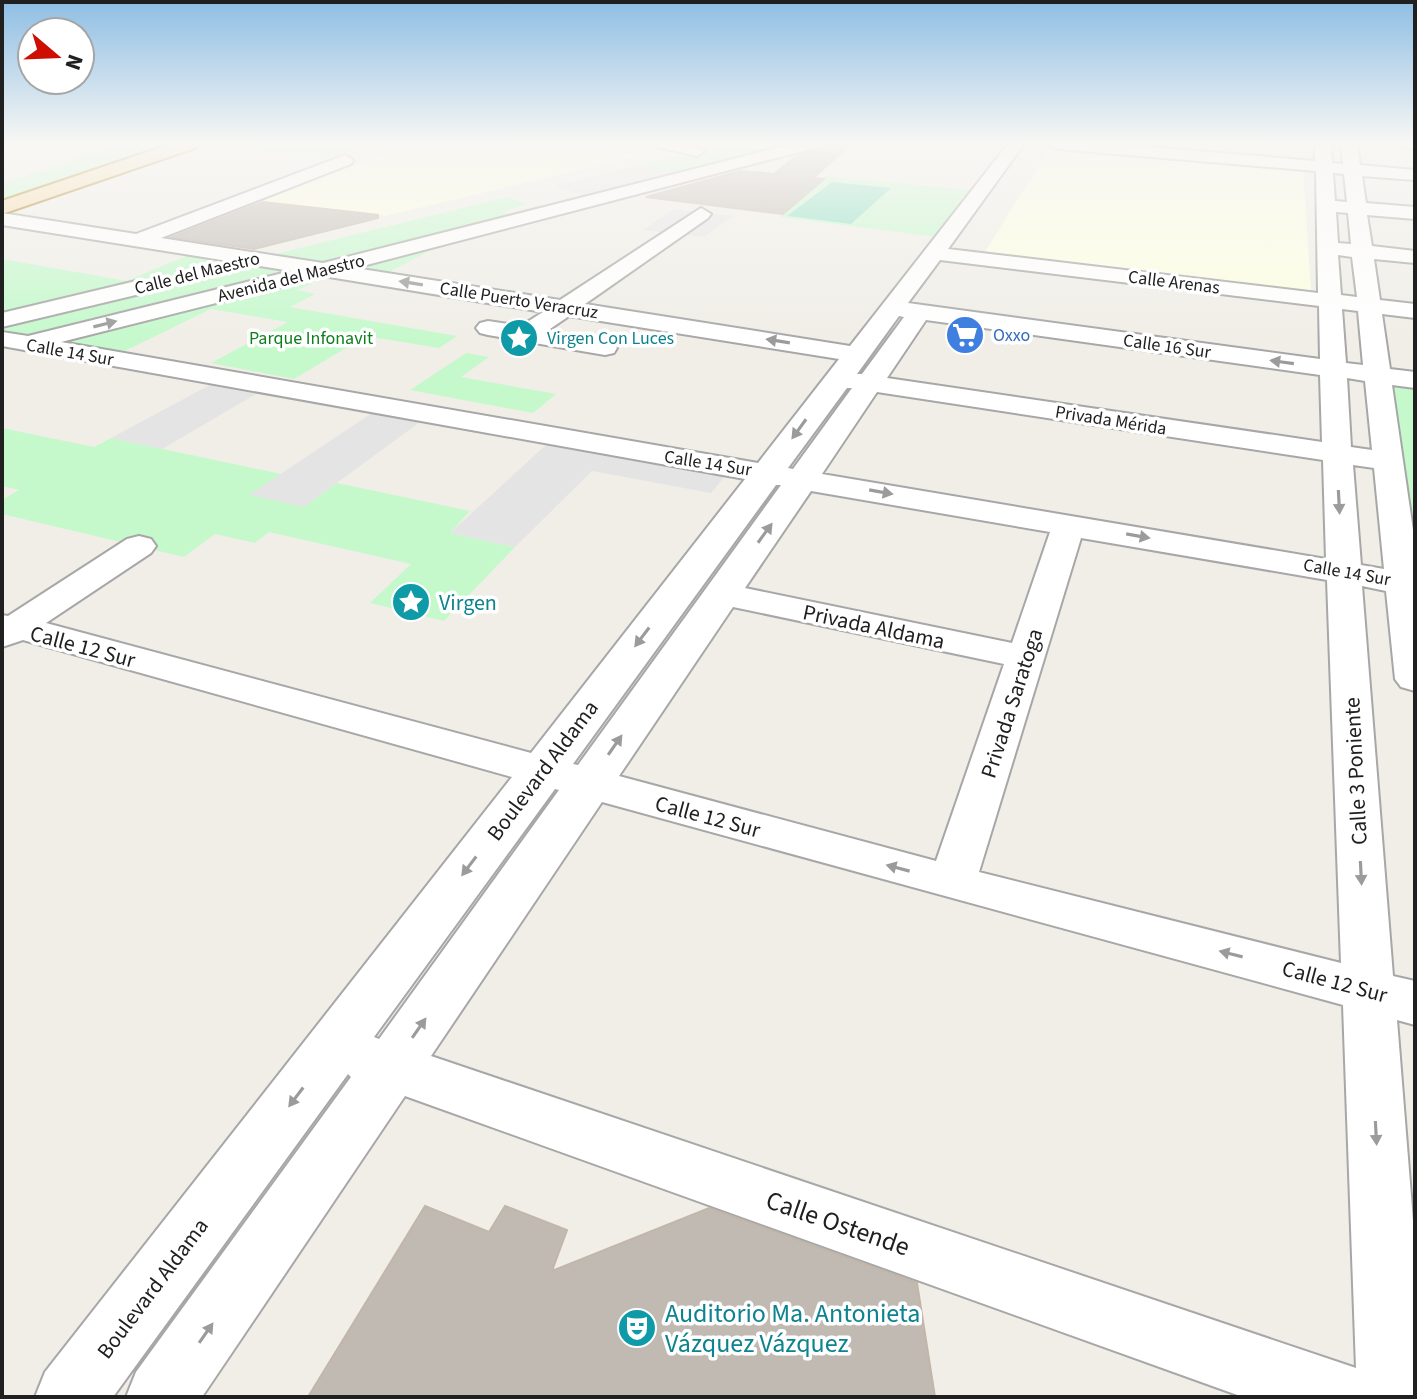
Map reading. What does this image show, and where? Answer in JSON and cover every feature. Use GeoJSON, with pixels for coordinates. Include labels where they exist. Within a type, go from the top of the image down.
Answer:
{"type":"FeatureCollection","features":[{"type":"Feature","properties":{"kind":"street"},"geometry":{"type":"LineString","coordinates":[[140,240],[219,209]]}},
{"type":"Feature","properties":{"kind":"street","name":"Avenida del Maestro"},"geometry":{"type":"LineString","coordinates":[[9,344],[563,209]]}},
{"type":"Feature","properties":{"kind":"street","name":"Boulevard Aldama"},"geometry":{"type":"LineString","coordinates":[[946,255],[975,209]]}},
{"type":"Feature","properties":{"kind":"street","name":"Boulevard Aldama"},"geometry":{"type":"LineString","coordinates":[[161,1397],[721,594],[786,476],[853,372],[984,209]]}},
{"type":"Feature","properties":{"kind":"street","name":"Calle 3 Poniente"},"geometry":{"type":"LineString","coordinates":[[1341,209],[1349,303],[1334,369],[1337,454],[1392,1397]]}},
{"type":"Feature","properties":{"kind":"street"},"geometry":{"type":"LineString","coordinates":[[525,335],[701,214]]}},
{"type":"Feature","properties":{"kind":"street","name":"Calle Puerto Veracruz"},"geometry":{"type":"LineString","coordinates":[[2,219],[565,307],[853,372]]}},
{"type":"Feature","properties":{"kind":"street","name":"Calle del Maestro"},"geometry":{"type":"LineString","coordinates":[[202,272],[306,246]]}},
{"type":"Feature","properties":{"kind":"street"},"geometry":{"type":"LineString","coordinates":[[361,275],[421,246]]}},
{"type":"Feature","properties":{"kind":"street"},"geometry":{"type":"LineString","coordinates":[[1344,250],[1415,257]]}},
{"type":"Feature","properties":{"kind":"street","name":"Calle Arenas"},"geometry":{"type":"LineString","coordinates":[[946,255],[1415,311]]}},
{"type":"Feature","properties":{"kind":"street","name":"Calle del Maestro"},"geometry":{"type":"LineString","coordinates":[[2,320],[159,282]]}},
{"type":"Feature","properties":{"kind":"street"},"geometry":{"type":"LineString","coordinates":[[1349,303],[1377,375],[1387,461],[1409,584],[1415,679]]}},
{"type":"Feature","properties":{"kind":"street","name":"Calle 16 Sur"},"geometry":{"type":"LineString","coordinates":[[905,311],[1415,380]]}},
{"type":"Feature","properties":{"kind":"street"},"geometry":{"type":"LineString","coordinates":[[488,328],[605,348]]}},
{"type":"Feature","properties":{"kind":"street","name":"Calle 14 Sur"},"geometry":{"type":"LineString","coordinates":[[9,344],[1409,584]]}},
{"type":"Feature","properties":{"kind":"street","name":"Privada Mérida"},"geometry":{"type":"LineString","coordinates":[[853,372],[1387,461]]}},
{"type":"Feature","properties":{"kind":"street","name":"Boulevard Aldama"},"geometry":{"type":"LineString","coordinates":[[70,1397],[540,771],[786,476]]}},
{"type":"Feature","properties":{"kind":"street","name":"Privada Saratoga"},"geometry":{"type":"LineString","coordinates":[[952,883],[1069,524]]}},
{"type":"Feature","properties":{"kind":"street"},"geometry":{"type":"LineString","coordinates":[[5,630],[139,546]]}},
{"type":"Feature","properties":{"kind":"street","name":"Privada Aldama"},"geometry":{"type":"LineString","coordinates":[[721,594],[1026,657]]}},
{"type":"Feature","properties":{"kind":"street","name":"Calle 12 Sur"},"geometry":{"type":"LineString","coordinates":[[5,630],[26,629],[952,883],[1415,1003]]}},
{"type":"Feature","properties":{"kind":"street","name":"Calle Ostende"},"geometry":{"type":"LineString","coordinates":[[334,1047],[1341,1397]]}},
{"type":"Feature","properties":{"kind":"shaded area"},"geometry":{"type":"Polygon","coordinates":[[[328,209],[413,209],[385,216],[328,209]]]}},
{"type":"Feature","properties":{"kind":"shaded area"},"geometry":{"type":"Polygon","coordinates":[[[674,209],[733,216],[704,237],[643,230],[674,209]]]}},
{"type":"Feature","properties":{"kind":"shaded area"},"geometry":{"type":"Polygon","coordinates":[[[1012,209],[1306,209],[1311,291],[984,253],[1012,209]]]}},
{"type":"Feature","properties":{"kind":"shaded area"},"geometry":{"type":"Polygon","coordinates":[[[221,379],[268,387],[162,449],[111,438],[221,379]]]}},
{"type":"Feature","properties":{"kind":"shaded area"},"geometry":{"type":"Polygon","coordinates":[[[372,413],[420,422],[304,507],[249,495],[372,413]]]}},
{"type":"Feature","properties":{"kind":"shaded area"},"geometry":{"type":"Polygon","coordinates":[[[547,444],[725,476],[711,493],[592,471],[515,547],[450,533],[547,444]]]}},
{"type":"Feature","properties":{"kind":"green space","name":"Parque Infonavit"},"geometry":{"type":"Polygon","coordinates":[[[457,209],[511,209],[502,212],[524,219],[424,246],[435,248],[369,282],[327,275],[298,290],[315,294],[290,307],[457,336],[439,348],[366,336],[294,379],[211,363],[288,322],[211,309],[108,359],[24,344],[2,349],[2,259],[127,281],[203,249],[260,258],[457,209]]]}},
{"type":"Feature","properties":{"kind":"green space"},"geometry":{"type":"Polygon","coordinates":[[[788,209],[966,209],[944,238],[780,217],[788,209]]]}},
{"type":"Feature","properties":{"kind":"green space"},"geometry":{"type":"Polygon","coordinates":[[[796,209],[867,209],[851,224],[787,216],[796,209]]]}},
{"type":"Feature","properties":{"kind":"green space"},"geometry":{"type":"Polygon","coordinates":[[[466,353],[489,357],[461,377],[556,394],[533,413],[410,390],[466,353]]]}},
{"type":"Feature","properties":{"kind":"green space"},"geometry":{"type":"Polygon","coordinates":[[[1377,375],[1415,380],[1415,585],[1377,375]]]}},
{"type":"Feature","properties":{"kind":"green space"},"geometry":{"type":"Polygon","coordinates":[[[2,428],[94,447],[111,438],[281,474],[303,507],[337,483],[470,511],[450,533],[515,547],[444,621],[370,603],[411,564],[269,532],[255,543],[215,534],[184,557],[2,514],[2,500],[19,490],[2,486],[2,428]]]}},
{"type":"Feature","properties":{"kind":"building"},"geometry":{"type":"Polygon","coordinates":[[[244,209],[327,209],[378,215],[378,218],[254,249],[172,237],[244,209]]]}},
{"type":"Feature","properties":{"kind":"building"},"geometry":{"type":"Polygon","coordinates":[[[745,209],[789,209],[783,214],[745,209]]]}},
{"type":"Feature","properties":{"kind":"building","name":"Auditorio Ma. Antonieta Vázquez Vázquez"},"geometry":{"type":"Polygon","coordinates":[[[425,1206],[489,1232],[505,1206],[567,1230],[552,1271],[709,1208],[917,1283],[935,1397],[308,1397],[425,1206]]]}},
{"type":"Feature","properties":{"kind":"place","name":"Oxxo"},"geometry":{"type":"Point","coordinates":[965,335]}},
{"type":"Feature","properties":{"kind":"place","name":"Virgen Con Luces"},"geometry":{"type":"Point","coordinates":[519,338]}},
{"type":"Feature","properties":{"kind":"place","name":"Virgen"},"geometry":{"type":"Point","coordinates":[411,602]}},
{"type":"Feature","properties":{"kind":"place","name":"Auditorio Ma. Antonieta Vázquez Vázquez"},"geometry":{"type":"Point","coordinates":[637,1328]}}]}
